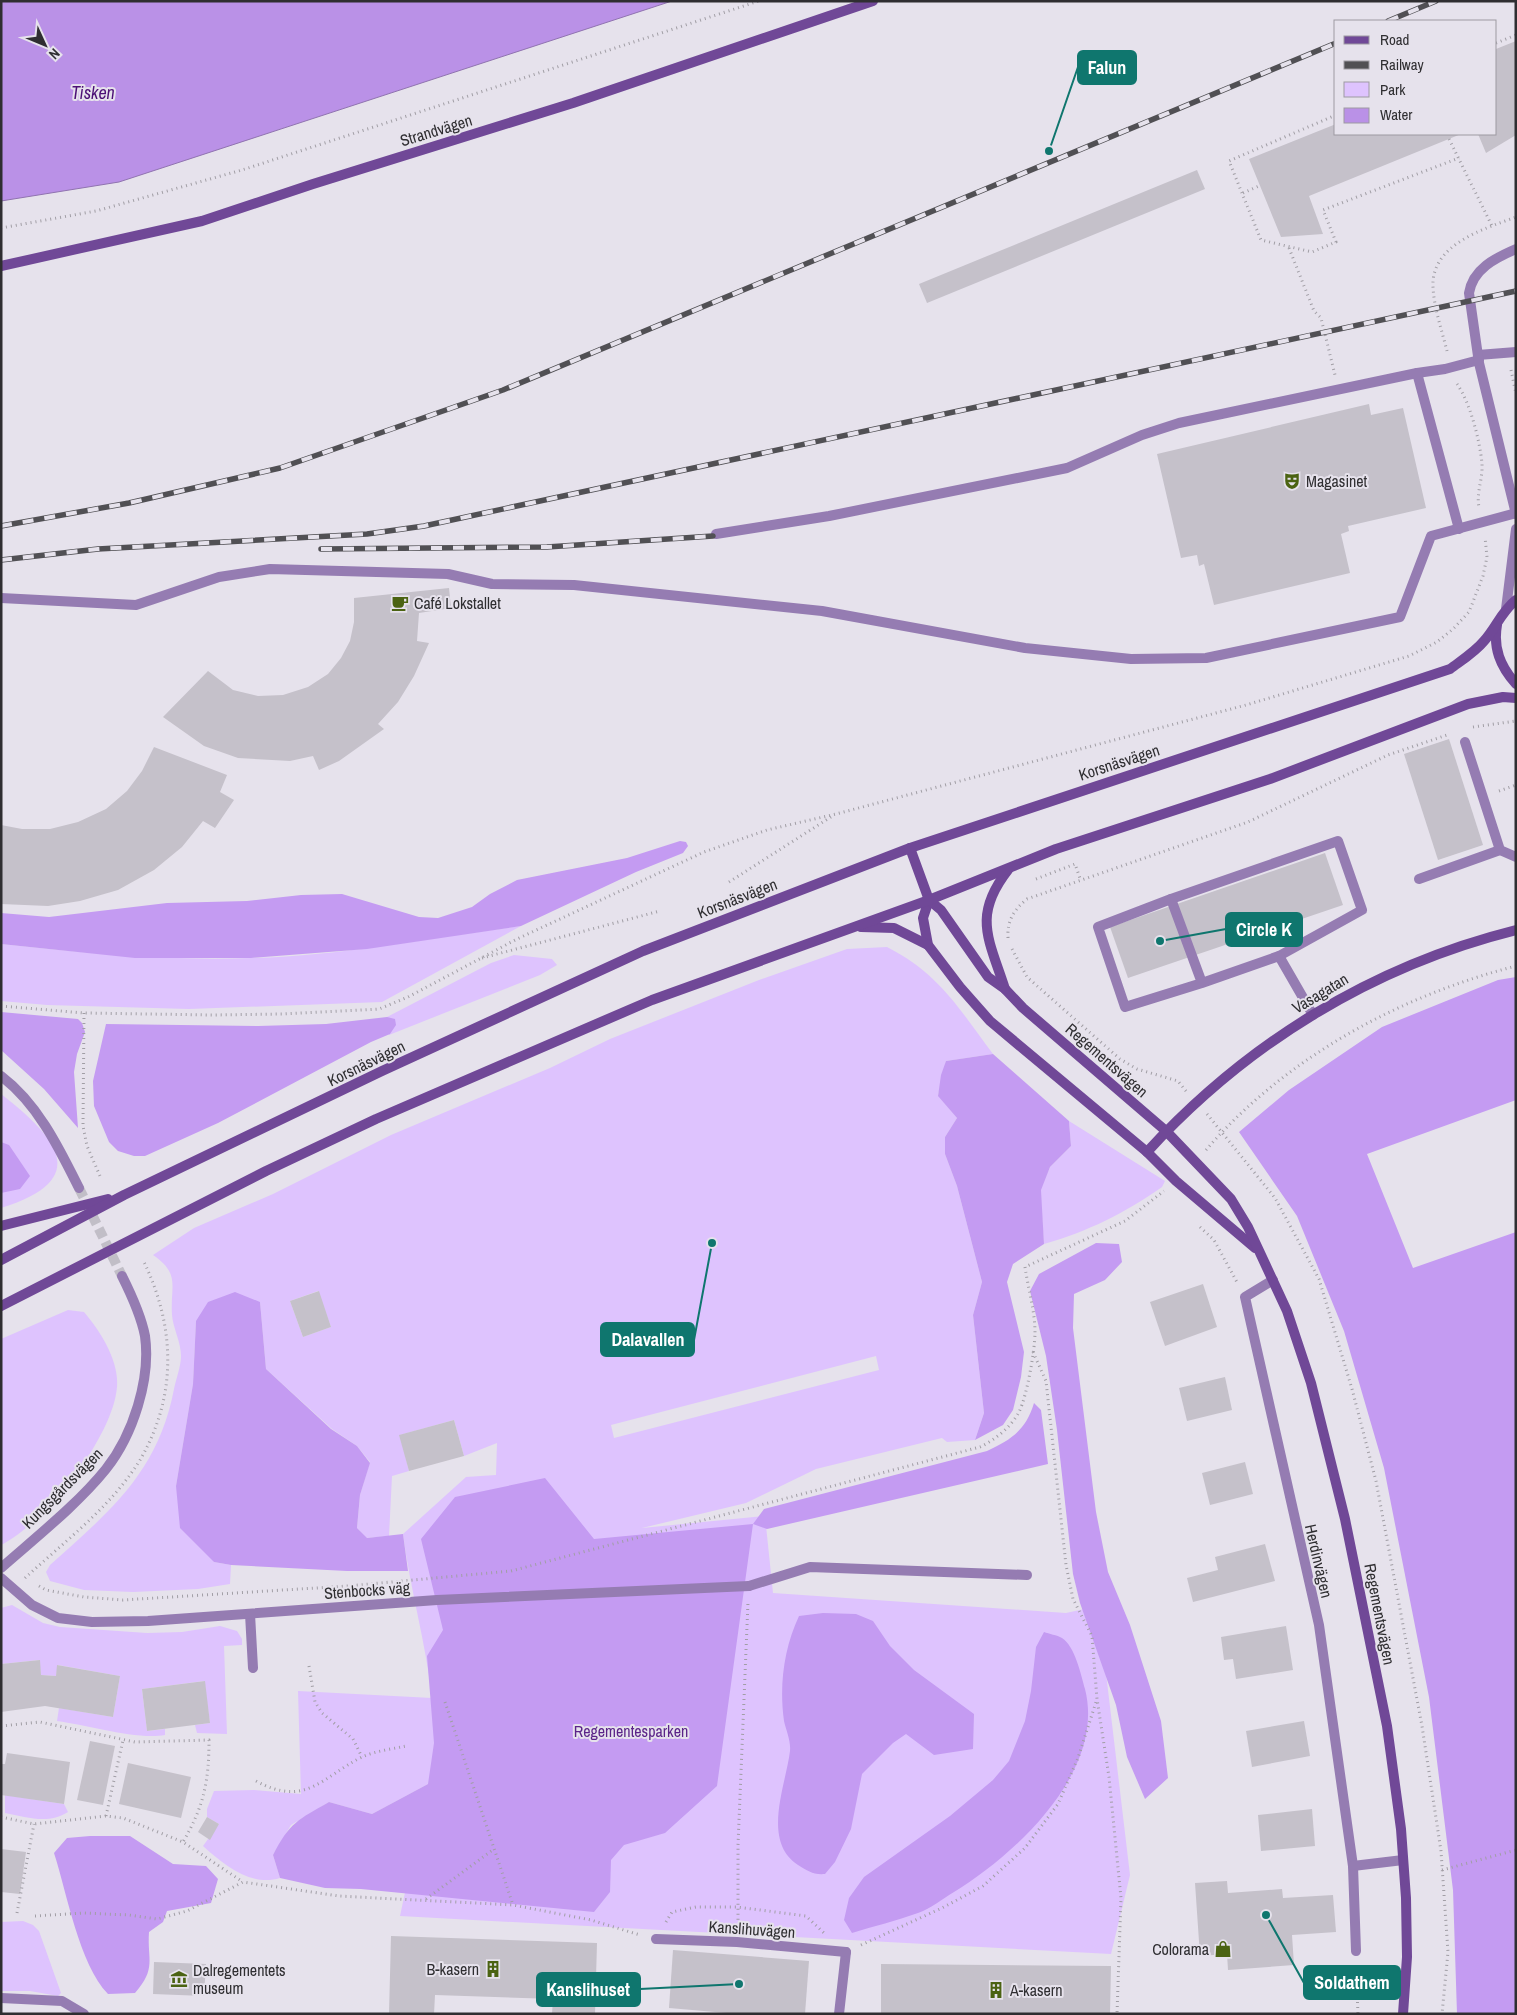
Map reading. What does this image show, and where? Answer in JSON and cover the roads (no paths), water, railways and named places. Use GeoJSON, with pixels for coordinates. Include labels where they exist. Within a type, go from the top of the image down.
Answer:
{"type":"FeatureCollection","features":[{"type":"Feature","properties":{"kind":"main road","name":"Strandvägen"},"geometry":{"type":"LineString","coordinates":[[1,266],[109,244],[202,221],[313,184],[572,103],[874,1]]}},
{"type":"Feature","properties":{"kind":"main road","name":"Korsnäsvägen"},"geometry":{"type":"LineString","coordinates":[[1,1260],[124,1194],[382,1071],[643,951],[910,848],[1450,669],[1473,653],[1485,640],[1506,609],[1516,600]]}},
{"type":"Feature","properties":{"kind":"main road"},"geometry":{"type":"LineString","coordinates":[[1498,619],[1495,637],[1499,660],[1516,684]]}},
{"type":"Feature","properties":{"kind":"main road"},"geometry":{"type":"LineString","coordinates":[[1,1306],[266,1171],[376,1118],[652,1000],[929,900],[1056,849],[1270,778],[1468,704],[1503,697],[1516,698]]}},
{"type":"Feature","properties":{"kind":"main road"},"geometry":{"type":"LineString","coordinates":[[910,848],[929,900],[923,918],[928,945]]}},
{"type":"Feature","properties":{"kind":"main road"},"geometry":{"type":"LineString","coordinates":[[1005,989],[985,928],[987,905],[999,882],[1010,868]]}},
{"type":"Feature","properties":{"kind":"main road","name":"Regementsvägen"},"geometry":{"type":"LineString","coordinates":[[929,900],[941,910],[988,977],[1005,989],[1023,1008],[1166,1131],[1231,1199],[1248,1227],[1287,1311],[1311,1383],[1345,1519],[1387,1726],[1403,1860],[1407,1958],[1404,2014]]}},
{"type":"Feature","properties":{"kind":"main road"},"geometry":{"type":"LineString","coordinates":[[856,926],[894,928],[928,945]]}},
{"type":"Feature","properties":{"kind":"main road","name":"Vasagatan"},"geometry":{"type":"LineString","coordinates":[[1147,1152],[1210,1089],[1238,1067],[1283,1033],[1359,987],[1400,968],[1441,953],[1516,930]]}},
{"type":"Feature","properties":{"kind":"main road","name":"Regementsvägen"},"geometry":{"type":"LineString","coordinates":[[928,945],[960,987],[990,1021],[1147,1152],[1176,1181],[1258,1250]]}},
{"type":"Feature","properties":{"kind":"main road"},"geometry":{"type":"LineString","coordinates":[[1,1226],[124,1194]]}},
{"type":"Feature","properties":{"kind":"main road","name":"Regementsvägen"},"geometry":{"type":"LineString","coordinates":[[1406,1998],[1409,2014]]}},
{"type":"Feature","properties":{"kind":"street"},"geometry":{"type":"LineString","coordinates":[[1,598],[136,605],[219,577],[270,570],[448,574],[492,584],[574,585],[822,611],[1025,648],[1132,659],[1206,658],[1400,617],[1431,536],[1516,513],[1478,358],[1469,300],[1470,284],[1483,266],[1516,249]]}},
{"type":"Feature","properties":{"kind":"street"},"geometry":{"type":"LineString","coordinates":[[716,534],[829,516],[1067,468],[1142,435],[1179,423],[1338,388],[1451,367],[1478,358],[1516,352]]}},
{"type":"Feature","properties":{"kind":"street"},"geometry":{"type":"LineString","coordinates":[[1417,373],[1459,529]]}},
{"type":"Feature","properties":{"kind":"street"},"geometry":{"type":"LineString","coordinates":[[1506,609],[1516,529]]}},
{"type":"Feature","properties":{"kind":"street"},"geometry":{"type":"LineString","coordinates":[[1465,742],[1500,850]]}},
{"type":"Feature","properties":{"kind":"street"},"geometry":{"type":"LineString","coordinates":[[1338,841],[1362,910],[1279,956],[1125,1008],[1098,927],[1171,899],[1338,841]]}},
{"type":"Feature","properties":{"kind":"street"},"geometry":{"type":"LineString","coordinates":[[1419,879],[1500,850],[1516,857]]}},
{"type":"Feature","properties":{"kind":"street"},"geometry":{"type":"LineString","coordinates":[[1171,899],[1202,983]]}},
{"type":"Feature","properties":{"kind":"street"},"geometry":{"type":"LineString","coordinates":[[1279,956],[1313,1015]]}},
{"type":"Feature","properties":{"kind":"street"},"geometry":{"type":"LineString","coordinates":[[1,1076],[29,1103],[57,1144],[79,1188]]}},
{"type":"Feature","properties":{"kind":"street","name":"Kungsgårdsvägen"},"geometry":{"type":"LineString","coordinates":[[1,1568],[105,1470],[122,1445],[140,1395],[146,1352],[144,1335],[134,1299],[122,1276]]}},
{"type":"Feature","properties":{"kind":"street","name":"Herdinvägen"},"geometry":{"type":"LineString","coordinates":[[1273,1280],[1245,1297],[1318,1625],[1353,1866],[1356,1951]]}},
{"type":"Feature","properties":{"kind":"street","name":"Stenbocks väg"},"geometry":{"type":"LineString","coordinates":[[1,1578],[32,1605],[58,1618],[92,1622],[148,1621],[457,1599],[729,1585],[748,1586],[810,1567],[1027,1576]]}},
{"type":"Feature","properties":{"kind":"street"},"geometry":{"type":"LineString","coordinates":[[250,1614],[253,1668]]}},
{"type":"Feature","properties":{"kind":"street"},"geometry":{"type":"LineString","coordinates":[[1353,1866],[1403,1860]]}},
{"type":"Feature","properties":{"kind":"street","name":"Kanslihuvägen"},"geometry":{"type":"LineString","coordinates":[[656,1939],[737,1942],[846,1952],[839,2014]]}},
{"type":"Feature","properties":{"kind":"street"},"geometry":{"type":"LineString","coordinates":[[1,1998],[62,2000],[84,2014]]}},
{"type":"Feature","properties":{"kind":"water","name":"Tisken"},"geometry":{"type":"Polygon","coordinates":[[[1,1],[672,1],[119,182],[1,201],[1,1]]]}},
{"type":"Feature","properties":{"kind":"tunnel"},"geometry":{"type":"LineString","coordinates":[[79,1188],[122,1276]]}},
{"type":"Feature","properties":{"kind":"railway"},"geometry":{"type":"LineString","coordinates":[[1390,20],[1436,1]]}},
{"type":"Feature","properties":{"kind":"railway"},"geometry":{"type":"LineString","coordinates":[[1,526],[129,503],[280,468],[503,390],[1334,44]]}},
{"type":"Feature","properties":{"kind":"railway"},"geometry":{"type":"LineString","coordinates":[[1,560],[98,549],[367,534],[424,526],[1516,291]]}},
{"type":"Feature","properties":{"kind":"railway"},"geometry":{"type":"LineString","coordinates":[[321,549],[547,547],[713,536]]}},
{"type":"Feature","properties":{"kind":"place","name":"Falun"},"geometry":{"type":"Point","coordinates":[1049,151]}},
{"type":"Feature","properties":{"kind":"place","name":"Magasinet"},"geometry":{"type":"Point","coordinates":[1292,481]}},
{"type":"Feature","properties":{"kind":"place","name":"Café Lokstallet"},"geometry":{"type":"Point","coordinates":[400,603]}},
{"type":"Feature","properties":{"kind":"place","name":"Circle K"},"geometry":{"type":"Point","coordinates":[1160,941]}},
{"type":"Feature","properties":{"kind":"place","name":"Dalavallen"},"geometry":{"type":"Point","coordinates":[712,1243]}},
{"type":"Feature","properties":{"kind":"place","name":"Soldathem"},"geometry":{"type":"Point","coordinates":[1266,1915]}},
{"type":"Feature","properties":{"kind":"place","name":"Colorama"},"geometry":{"type":"Point","coordinates":[1223,1949]}},
{"type":"Feature","properties":{"kind":"place","name":"B-kasern"},"geometry":{"type":"Point","coordinates":[493,1969]}},
{"type":"Feature","properties":{"kind":"place","name":"Dalregementets museum"},"geometry":{"type":"Point","coordinates":[179,1979]}},
{"type":"Feature","properties":{"kind":"place","name":"Kanslihuset"},"geometry":{"type":"Point","coordinates":[739,1984]}},
{"type":"Feature","properties":{"kind":"place","name":"A-kasern"},"geometry":{"type":"Point","coordinates":[996,1990]}},
{"type":"Feature","properties":{"kind":"park label","name":"Regementesparken"},"geometry":{"type":"Point","coordinates":[631,1731]}}]}
